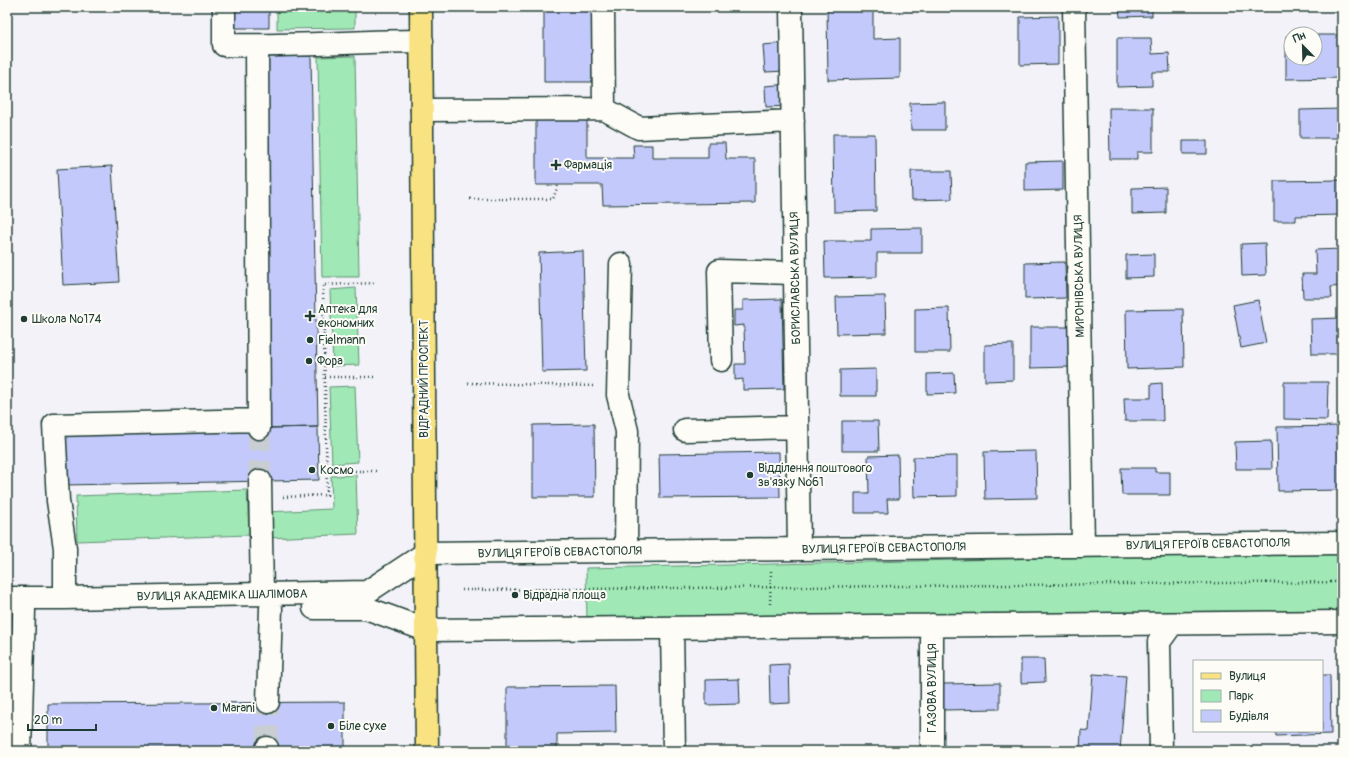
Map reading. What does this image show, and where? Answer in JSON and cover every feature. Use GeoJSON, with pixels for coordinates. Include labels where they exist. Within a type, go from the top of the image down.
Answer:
{"type":"FeatureCollection","features":[{"type":"Feature","properties":{"kind":"main road","name":"ВІДРАДНИЙ ПРОСПЕКТ"},"geometry":{"type":"LineString","coordinates":[[421,7],[427,751]]}},
{"type":"Feature","properties":{"kind":"street"},"geometry":{"type":"LineString","coordinates":[[224,7],[224,45],[257,46],[373,41],[422,41]]}},
{"type":"Feature","properties":{"kind":"street"},"geometry":{"type":"LineString","coordinates":[[603,7],[604,109]]}},
{"type":"Feature","properties":{"kind":"street","name":"БОРИСЛАВСЬКА ВУЛИЦЯ"},"geometry":{"type":"LineString","coordinates":[[791,7],[799,549]]}},
{"type":"Feature","properties":{"kind":"street","name":"МИРОНІВСЬКА ВУЛИЦЯ"},"geometry":{"type":"LineString","coordinates":[[1074,7],[1083,546]]}},
{"type":"Feature","properties":{"kind":"street"},"geometry":{"type":"LineString","coordinates":[[65,598],[65,548],[58,501],[54,424],[259,424],[257,46]]}},
{"type":"Feature","properties":{"kind":"street"},"geometry":{"type":"LineString","coordinates":[[422,110],[604,109],[639,128],[793,121]]}},
{"type":"Feature","properties":{"kind":"street"},"geometry":{"type":"LineString","coordinates":[[621,264],[618,395],[626,431],[626,551]]}},
{"type":"Feature","properties":{"kind":"street"},"geometry":{"type":"LineString","coordinates":[[721,360],[719,271],[795,273]]}},
{"type":"Feature","properties":{"kind":"street"},"geometry":{"type":"LineString","coordinates":[[685,430],[797,428]]}},
{"type":"Feature","properties":{"kind":"street"},"geometry":{"type":"LineString","coordinates":[[260,489],[266,601],[268,702]]}},
{"type":"Feature","properties":{"kind":"street","name":"ВУЛИЦЯ ГЕРОЇВ СЕВАСТОПОЛЯ"},"geometry":{"type":"LineString","coordinates":[[426,554],[1342,542]]}},
{"type":"Feature","properties":{"kind":"street","name":"ВУЛИЦЯ АКАДЕМІКА ШАЛІМОВА"},"geometry":{"type":"LineString","coordinates":[[13,606],[266,601],[367,592],[426,554]]}},
{"type":"Feature","properties":{"kind":"street","name":"ВУЛИЦЯ АКАДЕМІКА ШАЛІМОВА"},"geometry":{"type":"LineString","coordinates":[[13,606],[65,598],[266,601],[366,608],[426,630]]}},
{"type":"Feature","properties":{"kind":"street"},"geometry":{"type":"LineString","coordinates":[[13,606],[20,751]]}},
{"type":"Feature","properties":{"kind":"street"},"geometry":{"type":"LineString","coordinates":[[426,630],[1342,622]]}},
{"type":"Feature","properties":{"kind":"street"},"geometry":{"type":"LineString","coordinates":[[1161,751],[1159,642],[1172,624]]}},
{"type":"Feature","properties":{"kind":"street","name":"ГАЗОВА ВУЛИЦЯ"},"geometry":{"type":"LineString","coordinates":[[932,625],[932,751]]}},
{"type":"Feature","properties":{"kind":"street"},"geometry":{"type":"LineString","coordinates":[[672,628],[674,751]]}},
{"type":"Feature","properties":{"kind":"path"},"geometry":{"type":"LineString","coordinates":[[470,199],[553,199],[558,185]]}},
{"type":"Feature","properties":{"kind":"path"},"geometry":{"type":"LineString","coordinates":[[260,489],[327,495],[323,285],[375,283]]}},
{"type":"Feature","properties":{"kind":"path"},"geometry":{"type":"LineString","coordinates":[[325,377],[376,377]]}},
{"type":"Feature","properties":{"kind":"path"},"geometry":{"type":"LineString","coordinates":[[468,384],[618,387]]}},
{"type":"Feature","properties":{"kind":"path"},"geometry":{"type":"LineString","coordinates":[[327,471],[376,471]]}},
{"type":"Feature","properties":{"kind":"path"},"geometry":{"type":"LineString","coordinates":[[770,626],[772,550]]}},
{"type":"Feature","properties":{"kind":"path"},"geometry":{"type":"LineString","coordinates":[[462,590],[1342,582]]}},
{"type":"Feature","properties":{"kind":"green space"},"geometry":{"type":"Polygon","coordinates":[[[277,7],[355,7],[355,28],[277,29],[277,7]]]}},
{"type":"Feature","properties":{"kind":"green space"},"geometry":{"type":"Polygon","coordinates":[[[355,56],[359,277],[322,277],[318,57],[355,56]]]}},
{"type":"Feature","properties":{"kind":"green space"},"geometry":{"type":"Polygon","coordinates":[[[356,288],[359,365],[333,366],[330,290],[356,288]]]}},
{"type":"Feature","properties":{"kind":"green space"},"geometry":{"type":"Polygon","coordinates":[[[355,386],[358,462],[332,464],[329,387],[355,386]]]}},
{"type":"Feature","properties":{"kind":"green space"},"geometry":{"type":"Polygon","coordinates":[[[356,475],[358,534],[267,538],[266,512],[332,509],[331,476],[356,475]]]}},
{"type":"Feature","properties":{"kind":"green space"},"geometry":{"type":"Polygon","coordinates":[[[247,490],[249,535],[77,541],[76,496],[247,490]]]}},
{"type":"Feature","properties":{"kind":"green space"},"geometry":{"type":"Polygon","coordinates":[[[1335,552],[1342,555],[1342,611],[587,624],[586,568],[1335,552]]]}},
{"type":"Feature","properties":{"kind":"building"},"geometry":{"type":"Polygon","coordinates":[[[227,7],[269,7],[269,28],[227,28],[227,7]]]}},
{"type":"Feature","properties":{"kind":"building"},"geometry":{"type":"Polygon","coordinates":[[[544,7],[592,7],[592,82],[544,82],[544,7]]]}},
{"type":"Feature","properties":{"kind":"building"},"geometry":{"type":"Polygon","coordinates":[[[827,7],[873,7],[873,39],[900,38],[900,78],[828,80],[827,7]]]}},
{"type":"Feature","properties":{"kind":"building"},"geometry":{"type":"Polygon","coordinates":[[[1119,7],[1152,7],[1152,16],[1120,17],[1119,7]]]}},
{"type":"Feature","properties":{"kind":"building"},"geometry":{"type":"Polygon","coordinates":[[[1058,16],[1058,64],[1020,65],[1020,17],[1058,16]]]}},
{"type":"Feature","properties":{"kind":"building"},"geometry":{"type":"Polygon","coordinates":[[[1323,35],[1342,35],[1342,78],[1286,79],[1286,66],[1323,66],[1323,35]]]}},
{"type":"Feature","properties":{"kind":"building"},"geometry":{"type":"Polygon","coordinates":[[[1117,38],[1151,38],[1152,54],[1169,53],[1170,72],[1152,72],[1152,86],[1117,87],[1117,38]]]}},
{"type":"Feature","properties":{"kind":"building"},"geometry":{"type":"Polygon","coordinates":[[[785,43],[787,71],[765,72],[763,45],[785,43]]]}},
{"type":"Feature","properties":{"kind":"building"},"geometry":{"type":"Polygon","coordinates":[[[311,56],[318,427],[270,428],[264,57],[311,56]]]}},
{"type":"Feature","properties":{"kind":"building"},"geometry":{"type":"Polygon","coordinates":[[[788,84],[789,106],[766,107],[765,86],[788,84]]]}},
{"type":"Feature","properties":{"kind":"building"},"geometry":{"type":"Polygon","coordinates":[[[945,102],[945,130],[911,130],[910,103],[945,102]]]}},
{"type":"Feature","properties":{"kind":"building"},"geometry":{"type":"Polygon","coordinates":[[[1109,108],[1153,108],[1153,152],[1137,152],[1137,159],[1110,159],[1109,108]]]}},
{"type":"Feature","properties":{"kind":"building"},"geometry":{"type":"Polygon","coordinates":[[[1342,109],[1342,138],[1300,138],[1300,110],[1342,109]]]}},
{"type":"Feature","properties":{"kind":"building"},"geometry":{"type":"Polygon","coordinates":[[[587,116],[587,158],[634,158],[633,145],[652,145],[652,158],[708,158],[708,143],[725,143],[726,159],[755,159],[755,203],[603,205],[602,185],[536,185],[536,117],[587,116]]]}},
{"type":"Feature","properties":{"kind":"building"},"geometry":{"type":"Polygon","coordinates":[[[833,134],[875,134],[876,211],[834,212],[833,134]]]}},
{"type":"Feature","properties":{"kind":"building"},"geometry":{"type":"Polygon","coordinates":[[[1183,141],[1207,141],[1207,154],[1183,154],[1183,141]]]}},
{"type":"Feature","properties":{"kind":"building"},"geometry":{"type":"Polygon","coordinates":[[[1063,161],[1063,190],[1025,191],[1025,162],[1063,161]]]}},
{"type":"Feature","properties":{"kind":"building"},"geometry":{"type":"Polygon","coordinates":[[[112,166],[119,282],[63,285],[57,169],[112,166]]]}},
{"type":"Feature","properties":{"kind":"building"},"geometry":{"type":"Polygon","coordinates":[[[911,171],[951,171],[952,199],[912,200],[911,171]]]}},
{"type":"Feature","properties":{"kind":"building"},"geometry":{"type":"Polygon","coordinates":[[[1342,180],[1342,215],[1296,216],[1296,221],[1274,221],[1274,181],[1342,180]]]}},
{"type":"Feature","properties":{"kind":"building"},"geometry":{"type":"Polygon","coordinates":[[[1166,187],[1166,213],[1132,214],[1132,188],[1166,187]]]}},
{"type":"Feature","properties":{"kind":"building"},"geometry":{"type":"Polygon","coordinates":[[[922,228],[922,253],[877,253],[877,277],[825,278],[824,241],[871,241],[871,229],[922,228]]]}},
{"type":"Feature","properties":{"kind":"building"},"geometry":{"type":"Polygon","coordinates":[[[1265,243],[1266,275],[1242,276],[1241,244],[1265,243]]]}},
{"type":"Feature","properties":{"kind":"building"},"geometry":{"type":"Polygon","coordinates":[[[1342,249],[1342,286],[1331,287],[1332,298],[1303,298],[1302,274],[1316,274],[1315,250],[1342,249]]]}},
{"type":"Feature","properties":{"kind":"building"},"geometry":{"type":"Polygon","coordinates":[[[583,251],[586,371],[542,372],[539,253],[583,251]]]}},
{"type":"Feature","properties":{"kind":"building"},"geometry":{"type":"Polygon","coordinates":[[[1154,254],[1154,277],[1126,278],[1126,255],[1154,254]]]}},
{"type":"Feature","properties":{"kind":"building"},"geometry":{"type":"Polygon","coordinates":[[[1065,262],[1066,298],[1025,299],[1025,263],[1065,262]]]}},
{"type":"Feature","properties":{"kind":"building"},"geometry":{"type":"Polygon","coordinates":[[[885,296],[886,333],[837,334],[836,297],[885,296]]]}},
{"type":"Feature","properties":{"kind":"building"},"geometry":{"type":"Polygon","coordinates":[[[782,299],[784,389],[743,390],[743,379],[735,380],[735,364],[745,364],[744,325],[734,326],[734,310],[743,310],[743,300],[782,299]]]}},
{"type":"Feature","properties":{"kind":"building"},"geometry":{"type":"Polygon","coordinates":[[[1258,300],[1266,343],[1241,348],[1233,305],[1258,300]]]}},
{"type":"Feature","properties":{"kind":"building"},"geometry":{"type":"Polygon","coordinates":[[[949,308],[950,352],[915,352],[915,309],[949,308]]]}},
{"type":"Feature","properties":{"kind":"building"},"geometry":{"type":"Polygon","coordinates":[[[1183,309],[1184,367],[1127,369],[1126,310],[1183,309]]]}},
{"type":"Feature","properties":{"kind":"building"},"geometry":{"type":"Polygon","coordinates":[[[1342,318],[1342,354],[1312,354],[1311,319],[1342,318]]]}},
{"type":"Feature","properties":{"kind":"building"},"geometry":{"type":"Polygon","coordinates":[[[1030,327],[1070,327],[1070,367],[1030,368],[1030,327]]]}},
{"type":"Feature","properties":{"kind":"building"},"geometry":{"type":"Polygon","coordinates":[[[1013,344],[1013,380],[985,381],[985,345],[1013,344]]]}},
{"type":"Feature","properties":{"kind":"building"},"geometry":{"type":"Polygon","coordinates":[[[876,369],[876,396],[840,396],[840,370],[876,369]]]}},
{"type":"Feature","properties":{"kind":"building"},"geometry":{"type":"Polygon","coordinates":[[[954,373],[955,393],[927,394],[927,374],[954,373]]]}},
{"type":"Feature","properties":{"kind":"building"},"geometry":{"type":"Polygon","coordinates":[[[1284,382],[1328,382],[1327,420],[1284,419],[1284,382]]]}},
{"type":"Feature","properties":{"kind":"building"},"geometry":{"type":"Polygon","coordinates":[[[1162,383],[1163,421],[1125,421],[1124,398],[1151,398],[1151,384],[1162,383]]]}},
{"type":"Feature","properties":{"kind":"building"},"geometry":{"type":"Polygon","coordinates":[[[842,421],[878,421],[879,451],[842,451],[842,421]]]}},
{"type":"Feature","properties":{"kind":"building"},"geometry":{"type":"Polygon","coordinates":[[[594,424],[595,497],[533,497],[533,425],[594,424]]]}},
{"type":"Feature","properties":{"kind":"building"},"geometry":{"type":"Polygon","coordinates":[[[1342,426],[1342,490],[1278,491],[1277,427],[1342,426]]]}},
{"type":"Feature","properties":{"kind":"building"},"geometry":{"type":"Polygon","coordinates":[[[318,427],[319,480],[64,485],[63,432],[318,427]]]}},
{"type":"Feature","properties":{"kind":"building"},"geometry":{"type":"Polygon","coordinates":[[[1271,441],[1272,469],[1236,469],[1235,442],[1271,441]]]}},
{"type":"Feature","properties":{"kind":"building"},"geometry":{"type":"Polygon","coordinates":[[[1036,451],[1037,498],[985,499],[984,452],[1036,451]]]}},
{"type":"Feature","properties":{"kind":"building"},"geometry":{"type":"Polygon","coordinates":[[[779,452],[780,497],[660,498],[659,454],[779,452]]]}},
{"type":"Feature","properties":{"kind":"building"},"geometry":{"type":"Polygon","coordinates":[[[898,455],[899,499],[887,499],[888,513],[855,513],[855,493],[869,493],[868,456],[898,455]]]}},
{"type":"Feature","properties":{"kind":"building"},"geometry":{"type":"Polygon","coordinates":[[[957,456],[957,496],[914,497],[913,457],[957,456]]]}},
{"type":"Feature","properties":{"kind":"building"},"geometry":{"type":"Polygon","coordinates":[[[1121,468],[1155,468],[1155,472],[1170,472],[1170,495],[1122,495],[1121,468]]]}},
{"type":"Feature","properties":{"kind":"building"},"geometry":{"type":"Polygon","coordinates":[[[1021,659],[1044,659],[1045,682],[1021,683],[1021,659]]]}},
{"type":"Feature","properties":{"kind":"building"},"geometry":{"type":"Polygon","coordinates":[[[789,664],[790,703],[770,704],[769,665],[789,664]]]}},
{"type":"Feature","properties":{"kind":"building"},"geometry":{"type":"Polygon","coordinates":[[[1093,674],[1126,676],[1120,751],[1080,751],[1081,730],[1089,731],[1093,674]]]}},
{"type":"Feature","properties":{"kind":"building"},"geometry":{"type":"Polygon","coordinates":[[[1323,675],[1330,675],[1331,734],[1276,736],[1276,732],[1323,732],[1323,675]]]}},
{"type":"Feature","properties":{"kind":"building"},"geometry":{"type":"Polygon","coordinates":[[[739,679],[740,704],[706,705],[706,680],[739,679]]]}},
{"type":"Feature","properties":{"kind":"building"},"geometry":{"type":"Polygon","coordinates":[[[1000,683],[1000,709],[943,710],[942,684],[1000,683]]]}},
{"type":"Feature","properties":{"kind":"building"},"geometry":{"type":"Polygon","coordinates":[[[615,686],[616,733],[557,734],[557,751],[507,751],[507,687],[615,686]]]}},
{"type":"Feature","properties":{"kind":"building"},"geometry":{"type":"Polygon","coordinates":[[[345,702],[345,751],[310,751],[310,747],[48,750],[48,704],[345,702]]]}},
{"type":"Feature","properties":{"kind":"tunnel"},"geometry":{"type":"LineString","coordinates":[[259,428],[260,481]]}},
{"type":"Feature","properties":{"kind":"tunnel"},"geometry":{"type":"LineString","coordinates":[[267,748],[268,702]]}},
{"type":"Feature","properties":{"kind":"place","name":"Фармація"},"geometry":{"type":"Point","coordinates":[556,165]}},
{"type":"Feature","properties":{"kind":"place","name":"Аптека для економних"},"geometry":{"type":"Point","coordinates":[310,316]}},
{"type":"Feature","properties":{"kind":"place","name":"Школа №174"},"geometry":{"type":"Point","coordinates":[24,319]}},
{"type":"Feature","properties":{"kind":"place","name":"Fielmann"},"geometry":{"type":"Point","coordinates":[310,340]}},
{"type":"Feature","properties":{"kind":"place","name":"Фора"},"geometry":{"type":"Point","coordinates":[309,361]}},
{"type":"Feature","properties":{"kind":"place","name":"Космо"},"geometry":{"type":"Point","coordinates":[312,470]}},
{"type":"Feature","properties":{"kind":"place","name":"Відділення поштового зв'язку №61"},"geometry":{"type":"Point","coordinates":[750,475]}},
{"type":"Feature","properties":{"kind":"place","name":"Відрадна площа"},"geometry":{"type":"Point","coordinates":[515,595]}},
{"type":"Feature","properties":{"kind":"place","name":"Marani"},"geometry":{"type":"Point","coordinates":[214,708]}},
{"type":"Feature","properties":{"kind":"place","name":"Біле сухе"},"geometry":{"type":"Point","coordinates":[331,726]}}]}
